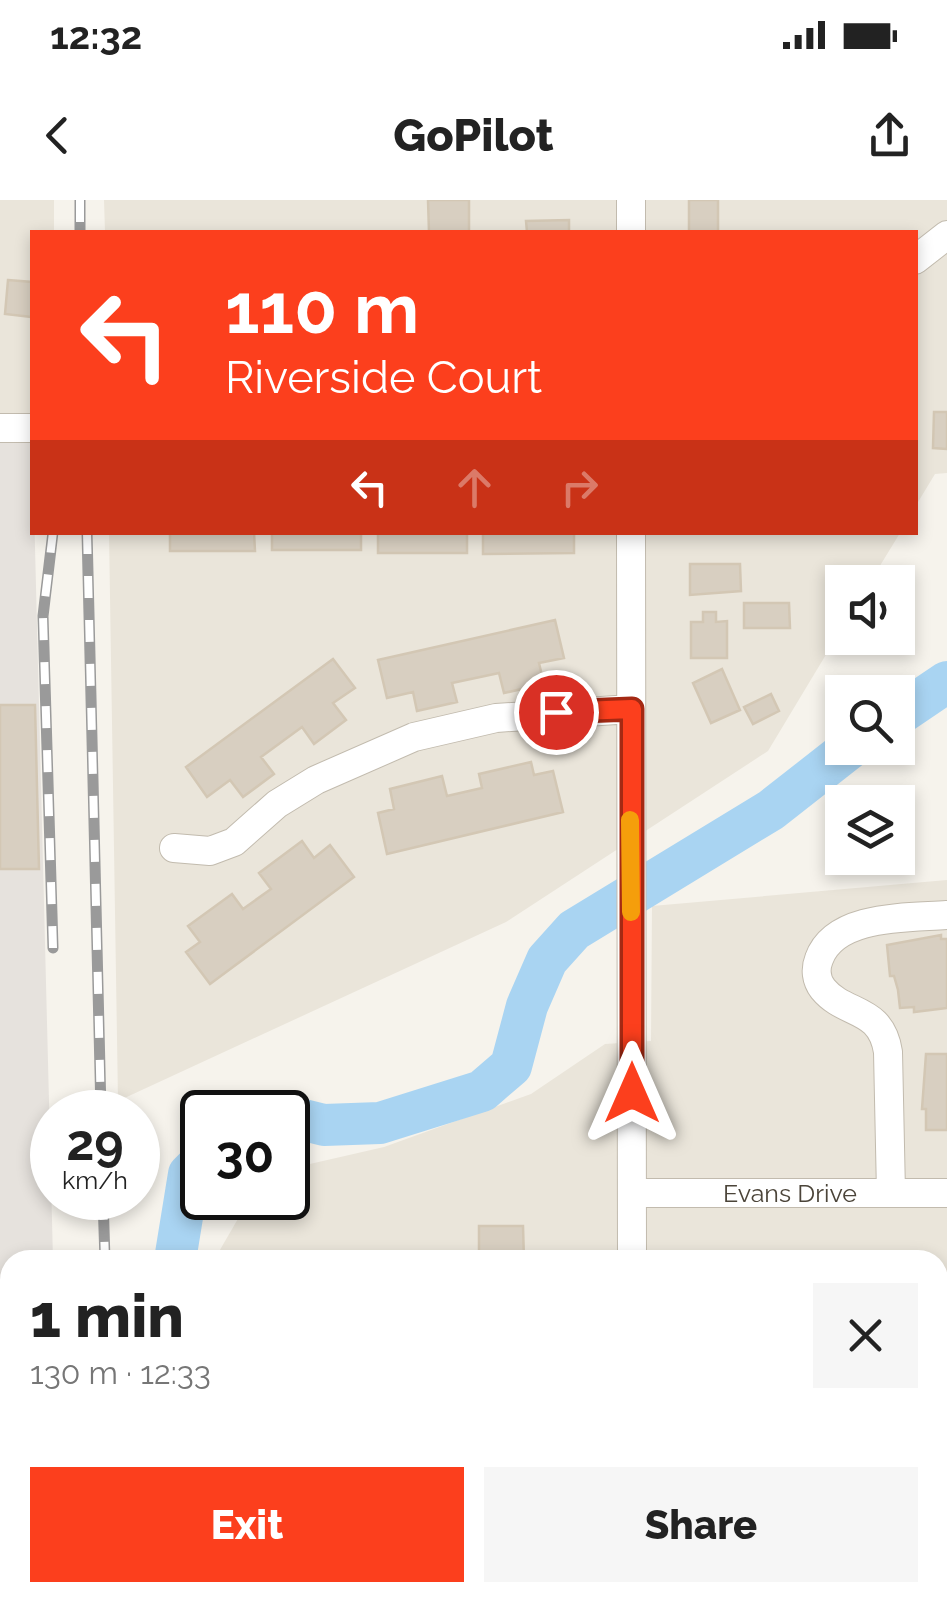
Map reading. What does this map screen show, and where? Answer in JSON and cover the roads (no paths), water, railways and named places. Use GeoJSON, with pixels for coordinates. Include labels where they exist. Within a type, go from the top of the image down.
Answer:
{"type":"FeatureCollection","features":[{"type":"Feature","properties":{"kind":"street"},"geometry":{"type":"LineString","coordinates":[[630,200],[630,230]]}},
{"type":"Feature","properties":{"kind":"street"},"geometry":{"type":"LineString","coordinates":[[918,258],[947,236]]}},
{"type":"Feature","properties":{"kind":"street"},"geometry":{"type":"LineString","coordinates":[[0,428],[30,428]]}},
{"type":"Feature","properties":{"kind":"street"},"geometry":{"type":"LineString","coordinates":[[631,535],[632,1250]]}},
{"type":"Feature","properties":{"kind":"street"},"geometry":{"type":"LineString","coordinates":[[174,848],[210,850],[234,842],[276,804],[316,780],[414,737],[496,718],[632,709]]}},
{"type":"Feature","properties":{"kind":"street"},"geometry":{"type":"LineString","coordinates":[[890,1193],[887,1044],[872,1019],[826,992],[818,980],[816,965],[827,945],[852,930],[889,920],[947,914]]}},
{"type":"Feature","properties":{"kind":"street","name":"Evans Drive"},"geometry":{"type":"LineString","coordinates":[[632,1192],[947,1192]]}},
{"type":"Feature","properties":{"kind":"waterway"},"geometry":{"type":"LineString","coordinates":[[915,704],[947,682]]}},
{"type":"Feature","properties":{"kind":"waterway"},"geometry":{"type":"LineString","coordinates":[[310,1122],[324,1125],[380,1123],[482,1091],[511,1066],[527,1006],[547,960],[574,930],[771,810],[828,765]]}},
{"type":"Feature","properties":{"kind":"waterway"},"geometry":{"type":"LineString","coordinates":[[177,1250],[182,1220]]}},
{"type":"Feature","properties":{"kind":"railway"},"geometry":{"type":"LineString","coordinates":[[80,200],[80,230]]}},
{"type":"Feature","properties":{"kind":"railway"},"geometry":{"type":"LineString","coordinates":[[53,535],[43,616],[53,948]]}},
{"type":"Feature","properties":{"kind":"railway"},"geometry":{"type":"LineString","coordinates":[[87,535],[100,1090]]}},
{"type":"Feature","properties":{"kind":"railway"},"geometry":{"type":"LineString","coordinates":[[104,1220],[105,1250]]}}]}
